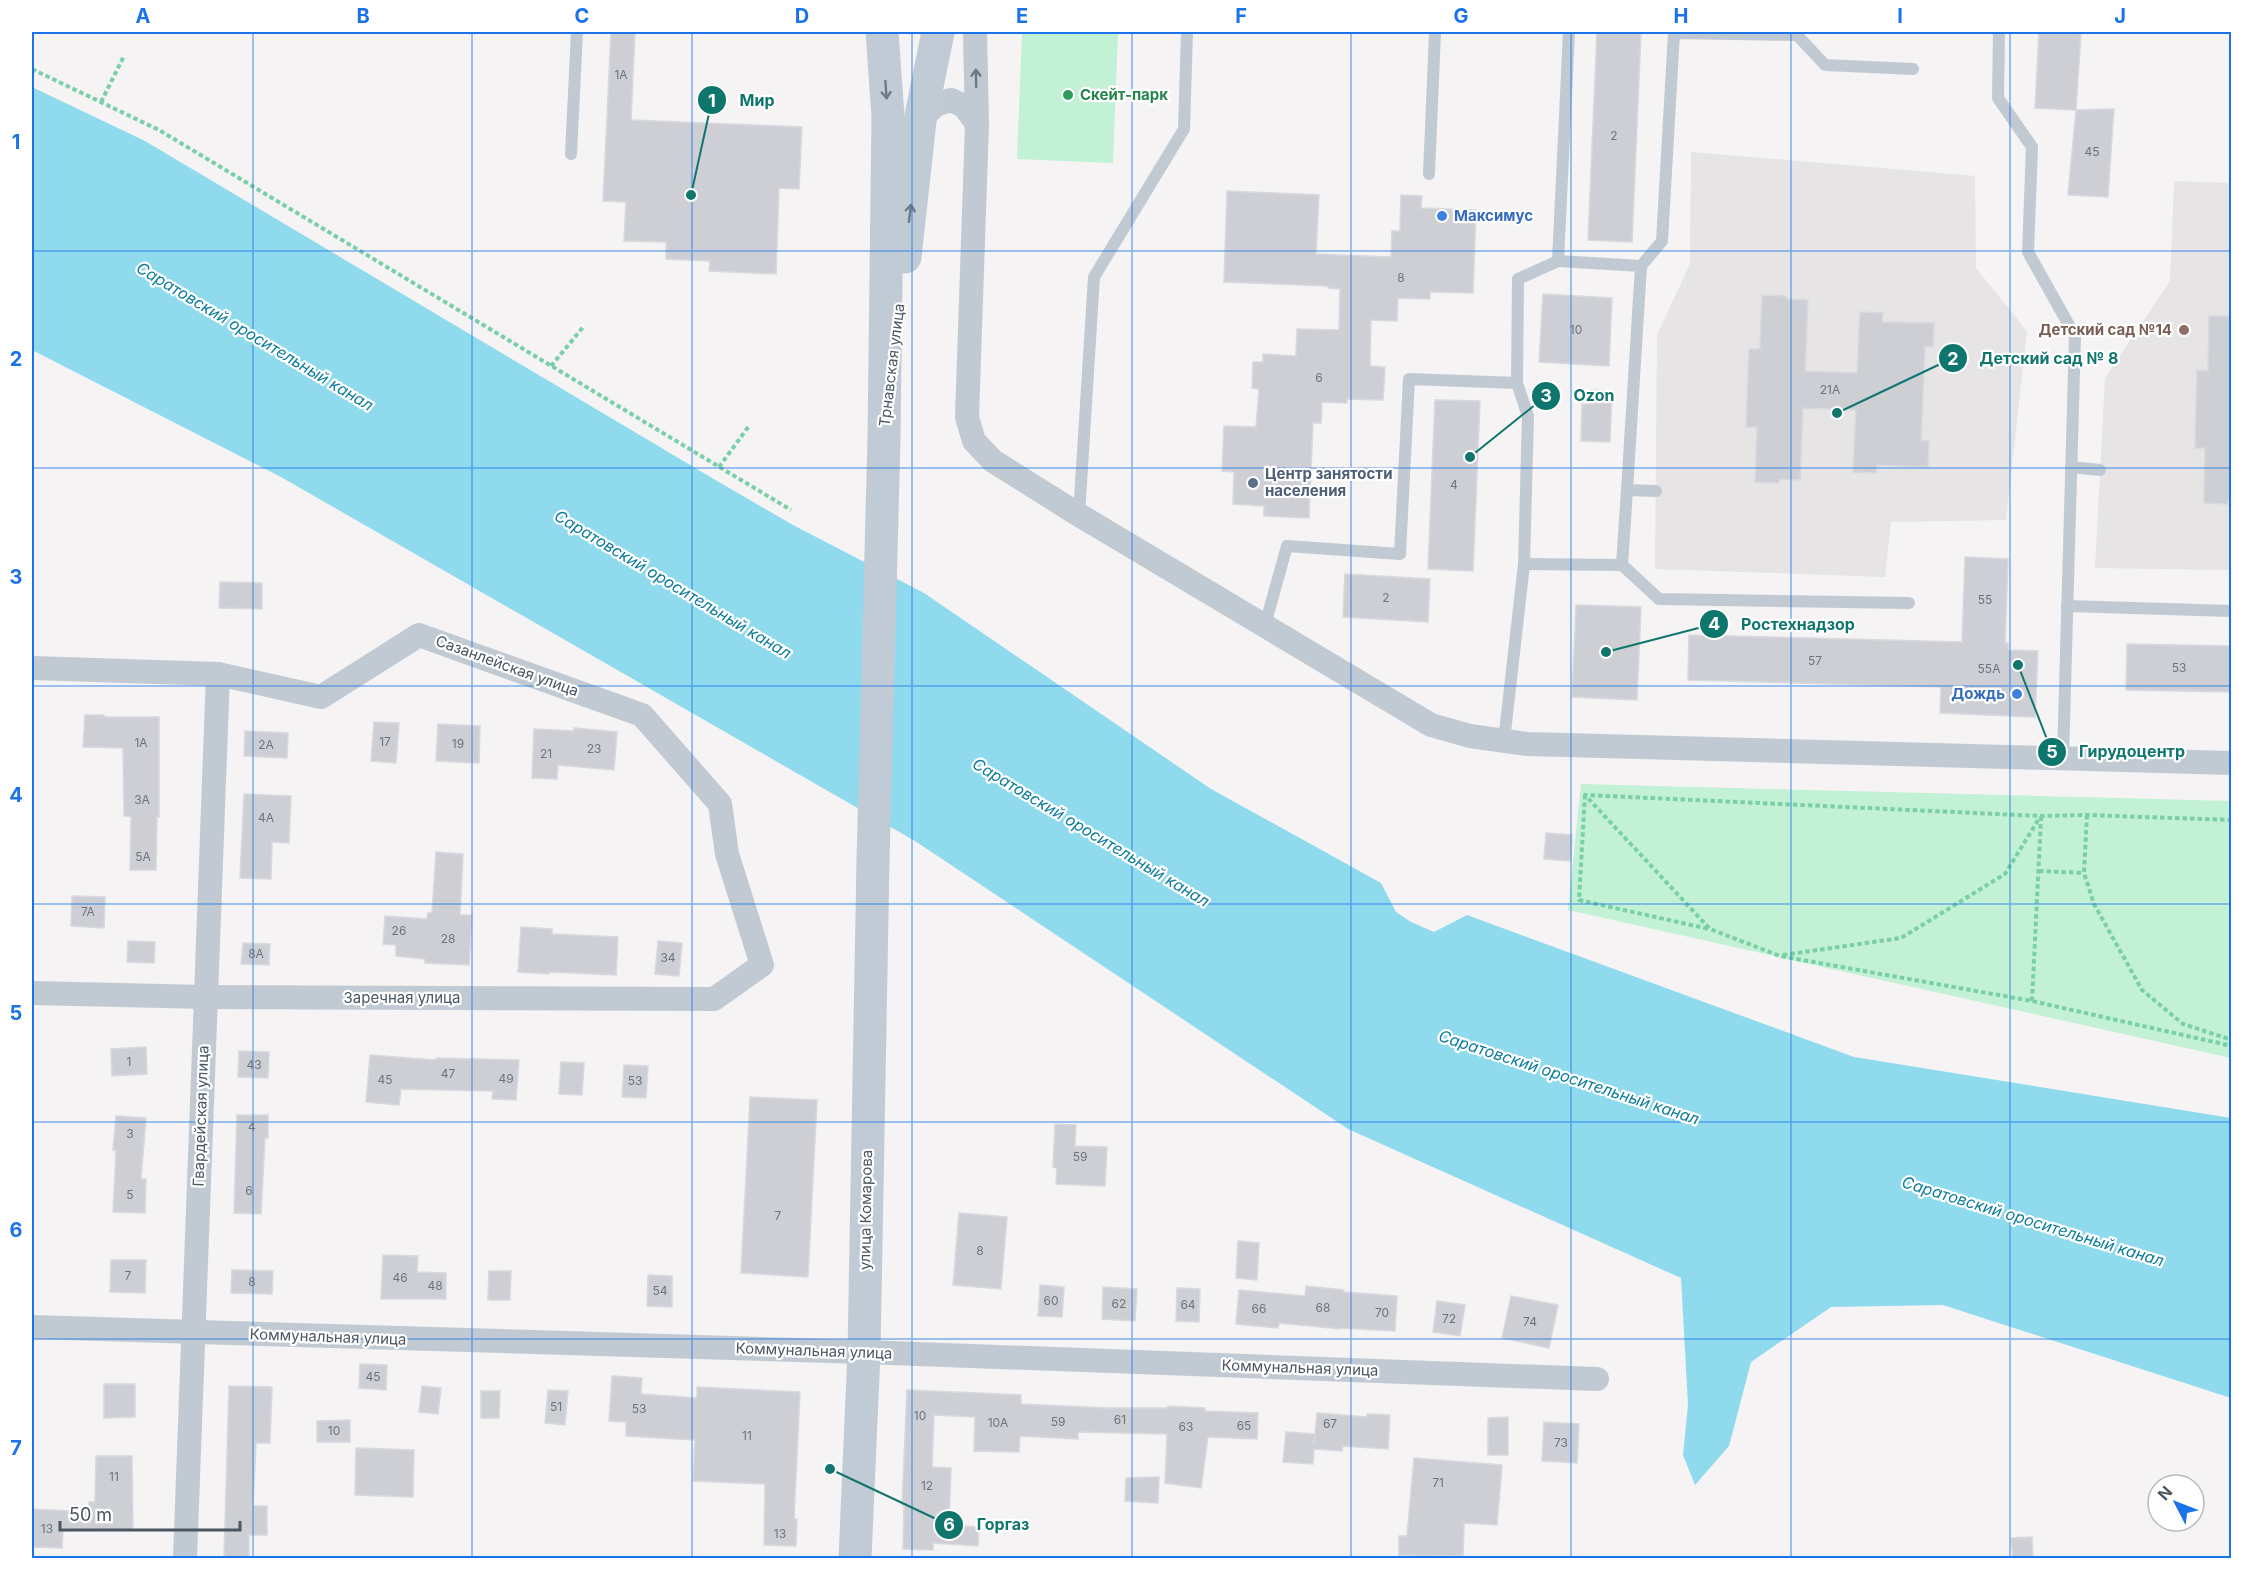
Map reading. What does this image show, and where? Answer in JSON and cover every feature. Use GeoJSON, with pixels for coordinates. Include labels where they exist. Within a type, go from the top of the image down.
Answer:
{"type":"FeatureCollection","features":[{"type":"Feature","properties":{"kind":"main road","name":"Трнавская улица"},"geometry":{"type":"LineString","coordinates":[[882,32],[888,116],[884,438]]}},
{"type":"Feature","properties":{"kind":"main road","name":"Трнавская улица"},"geometry":{"type":"LineString","coordinates":[[884,438],[920,121],[938,32]]}},
{"type":"Feature","properties":{"kind":"main road","name":"улица Комарова"},"geometry":{"type":"LineString","coordinates":[[855,1558],[864,1352],[884,438]]}},
{"type":"Feature","properties":{"kind":"street"},"geometry":{"type":"LineString","coordinates":[[975,32],[976,124],[967,417],[974,441],[993,461],[1079,515],[1431,725],[1470,735],[1527,744],[2232,763]]}},
{"type":"Feature","properties":{"kind":"street"},"geometry":{"type":"LineString","coordinates":[[920,121],[934,105],[951,100],[964,106],[976,124]]}},
{"type":"Feature","properties":{"kind":"street","name":"Сазанлейская улица"},"geometry":{"type":"LineString","coordinates":[[32,668],[218,674],[321,697],[419,635],[642,715],[720,804],[727,854],[762,965]]}},
{"type":"Feature","properties":{"kind":"street","name":"Гвардейская улица"},"geometry":{"type":"LineString","coordinates":[[185,1558],[218,674]]}},
{"type":"Feature","properties":{"kind":"street","name":"Заречная улица"},"geometry":{"type":"LineString","coordinates":[[32,993],[205,997],[714,999],[762,965]]}},
{"type":"Feature","properties":{"kind":"street","name":"Коммунальная улица"},"geometry":{"type":"LineString","coordinates":[[32,1327],[864,1352],[1597,1379]]}},
{"type":"Feature","properties":{"kind":"lane"},"geometry":{"type":"LineString","coordinates":[[571,154],[578,32]]}},
{"type":"Feature","properties":{"kind":"lane"},"geometry":{"type":"LineString","coordinates":[[1079,515],[1094,277],[1184,129],[1187,32]]}},
{"type":"Feature","properties":{"kind":"lane"},"geometry":{"type":"LineString","coordinates":[[1429,174],[1435,32]]}},
{"type":"Feature","properties":{"kind":"lane"},"geometry":{"type":"LineString","coordinates":[[1558,261],[1569,32]]}},
{"type":"Feature","properties":{"kind":"lane"},"geometry":{"type":"LineString","coordinates":[[1999,32],[1998,98],[2032,147],[2028,252],[2075,336],[2064,758]]}},
{"type":"Feature","properties":{"kind":"lane"},"geometry":{"type":"LineString","coordinates":[[1622,565],[1641,266],[1662,241],[1674,33],[1797,35],[1825,65],[1913,69]]}},
{"type":"Feature","properties":{"kind":"lane"},"geometry":{"type":"LineString","coordinates":[[1504,741],[1524,564],[1528,416],[1517,383],[1518,279],[1558,261],[1641,266]]}},
{"type":"Feature","properties":{"kind":"lane"},"geometry":{"type":"LineString","coordinates":[[1265,626],[1287,546],[1400,554],[1409,379],[1517,383]]}},
{"type":"Feature","properties":{"kind":"lane"},"geometry":{"type":"LineString","coordinates":[[2071,467],[2100,470]]}},
{"type":"Feature","properties":{"kind":"lane"},"geometry":{"type":"LineString","coordinates":[[1627,490],[1656,491]]}},
{"type":"Feature","properties":{"kind":"lane"},"geometry":{"type":"LineString","coordinates":[[1524,564],[1622,565],[1659,599],[1909,603]]}},
{"type":"Feature","properties":{"kind":"lane"},"geometry":{"type":"LineString","coordinates":[[2067,606],[2232,610]]}},
{"type":"Feature","properties":{"kind":"path"},"geometry":{"type":"LineString","coordinates":[[101,102],[124,56]]}},
{"type":"Feature","properties":{"kind":"path"},"geometry":{"type":"LineString","coordinates":[[32,69],[159,130],[790,510]]}},
{"type":"Feature","properties":{"kind":"path"},"geometry":{"type":"LineString","coordinates":[[551,366],[584,326]]}},
{"type":"Feature","properties":{"kind":"path"},"geometry":{"type":"LineString","coordinates":[[719,467],[749,426]]}},
{"type":"Feature","properties":{"kind":"path"},"geometry":{"type":"LineString","coordinates":[[1585,795],[2041,816],[2087,815],[2232,820]]}},
{"type":"Feature","properties":{"kind":"path"},"geometry":{"type":"LineString","coordinates":[[1585,795],[1579,900],[1710,929],[1779,956],[2032,1001],[2232,1046]]}},
{"type":"Feature","properties":{"kind":"path"},"geometry":{"type":"LineString","coordinates":[[1585,795],[1710,929]]}},
{"type":"Feature","properties":{"kind":"path"},"geometry":{"type":"LineString","coordinates":[[2087,815],[2084,873],[2094,904],[2142,990],[2182,1024],[2232,1040]]}},
{"type":"Feature","properties":{"kind":"path"},"geometry":{"type":"LineString","coordinates":[[2032,1001],[2041,816]]}},
{"type":"Feature","properties":{"kind":"path"},"geometry":{"type":"LineString","coordinates":[[1779,956],[1900,938],[2005,874],[2041,816]]}},
{"type":"Feature","properties":{"kind":"path"},"geometry":{"type":"LineString","coordinates":[[2039,871],[2084,873]]}},
{"type":"Feature","properties":{"kind":"shaded area"},"geometry":{"type":"Polygon","coordinates":[[[1691,152],[1975,176],[1976,268],[2027,331],[2006,520],[1891,522],[1885,577],[1655,569],[1657,335],[1690,264],[1691,152]]]}},
{"type":"Feature","properties":{"kind":"shaded area","name":"Детский сад №14"},"geometry":{"type":"Polygon","coordinates":[[[2174,181],[2231,183],[2231,570],[2095,568],[2105,378],[2170,281],[2174,181]]]}},
{"type":"Feature","properties":{"kind":"green space","name":"Скейт-парк"},"geometry":{"type":"Polygon","coordinates":[[[1022,32],[1118,32],[1113,163],[1017,159],[1022,32]]]}},
{"type":"Feature","properties":{"kind":"green space"},"geometry":{"type":"Polygon","coordinates":[[[1581,784],[2231,801],[2231,1058],[1568,910],[1581,784]]]}},
{"type":"Feature","properties":{"kind":"water","name":"Саратовский оросительный канал"},"geometry":{"type":"Polygon","coordinates":[[[32,87],[145,141],[793,525],[924,593],[1211,789],[1381,883],[1396,912],[1411,922],[1434,932],[1467,915],[1854,1057],[2231,1118],[2231,1398],[1943,1305],[1831,1307],[1751,1362],[1729,1446],[1695,1485],[1683,1455],[1688,1405],[1681,1278],[1348,1129],[915,841],[281,477],[32,350],[32,87]]]}},
{"type":"Feature","properties":{"kind":"building"},"geometry":{"type":"Polygon","coordinates":[[[611,32],[635,32],[631,120],[802,127],[799,189],[779,188],[776,274],[709,271],[710,261],[666,259],[666,242],[624,241],[626,202],[603,201],[611,32]]]}},
{"type":"Feature","properties":{"kind":"building"},"geometry":{"type":"Polygon","coordinates":[[[1597,32],[1641,32],[1632,242],[1588,240],[1597,32]]]}},
{"type":"Feature","properties":{"kind":"building"},"geometry":{"type":"Polygon","coordinates":[[[2039,32],[2081,32],[2076,110],[2035,108],[2039,32]]]}},
{"type":"Feature","properties":{"kind":"building"},"geometry":{"type":"Polygon","coordinates":[[[2114,109],[2108,197],[2068,195],[2076,110],[2114,109]]]}},
{"type":"Feature","properties":{"kind":"building"},"geometry":{"type":"Polygon","coordinates":[[[1227,191],[1319,195],[1316,254],[1391,257],[1392,231],[1400,231],[1401,195],[1422,196],[1421,208],[1476,210],[1473,293],[1430,292],[1430,299],[1398,298],[1397,321],[1371,320],[1370,366],[1385,367],[1383,400],[1347,399],[1347,403],[1322,402],[1321,423],[1313,423],[1309,518],[1264,516],[1264,506],[1233,504],[1234,472],[1222,471],[1224,426],[1256,427],[1259,389],[1252,388],[1253,362],[1263,362],[1263,354],[1296,356],[1297,329],[1339,330],[1340,289],[1328,288],[1328,286],[1224,282],[1227,191]]]}},
{"type":"Feature","properties":{"kind":"building"},"geometry":{"type":"Polygon","coordinates":[[[1543,294],[1612,298],[1609,366],[1539,362],[1543,294]]]}},
{"type":"Feature","properties":{"kind":"building"},"geometry":{"type":"Polygon","coordinates":[[[1762,295],[1808,300],[1805,371],[1857,373],[1860,312],[1883,313],[1882,322],[1934,323],[1933,347],[1925,346],[1921,441],[1929,441],[1928,467],[1877,465],[1876,473],[1853,472],[1856,410],[1803,408],[1800,480],[1779,479],[1779,483],[1755,482],[1757,427],[1746,427],[1749,349],[1760,349],[1762,295]]]}},
{"type":"Feature","properties":{"kind":"building"},"geometry":{"type":"Polygon","coordinates":[[[2209,316],[2232,316],[2232,500],[2228,500],[2228,504],[2204,503],[2205,448],[2195,448],[2197,370],[2208,371],[2209,316]]]}},
{"type":"Feature","properties":{"kind":"building"},"geometry":{"type":"Polygon","coordinates":[[[1590,390],[1612,391],[1610,442],[1581,441],[1582,404],[1589,404],[1590,390]]]}},
{"type":"Feature","properties":{"kind":"building"},"geometry":{"type":"Polygon","coordinates":[[[1435,400],[1480,401],[1473,571],[1428,569],[1435,400]]]}},
{"type":"Feature","properties":{"kind":"building"},"geometry":{"type":"Polygon","coordinates":[[[1965,557],[2008,559],[2005,643],[2008,643],[2008,650],[2038,651],[2035,717],[1940,713],[1941,687],[1688,680],[1689,635],[1962,642],[1965,557]]]}},
{"type":"Feature","properties":{"kind":"building"},"geometry":{"type":"Polygon","coordinates":[[[1345,574],[1430,579],[1428,622],[1343,617],[1345,574]]]}},
{"type":"Feature","properties":{"kind":"building"},"geometry":{"type":"Polygon","coordinates":[[[220,582],[262,583],[262,609],[219,608],[220,582]]]}},
{"type":"Feature","properties":{"kind":"building"},"geometry":{"type":"Polygon","coordinates":[[[1576,605],[1641,607],[1637,700],[1572,697],[1576,605]]]}},
{"type":"Feature","properties":{"kind":"building"},"geometry":{"type":"Polygon","coordinates":[[[2127,644],[2232,646],[2232,692],[2126,690],[2127,644]]]}},
{"type":"Feature","properties":{"kind":"building"},"geometry":{"type":"Polygon","coordinates":[[[85,715],[159,717],[159,817],[157,817],[156,870],[130,870],[131,816],[124,816],[123,748],[83,747],[85,715]]]}},
{"type":"Feature","properties":{"kind":"building"},"geometry":{"type":"Polygon","coordinates":[[[374,722],[399,723],[396,763],[371,761],[374,722]]]}},
{"type":"Feature","properties":{"kind":"building"},"geometry":{"type":"Polygon","coordinates":[[[438,724],[480,726],[479,763],[436,761],[438,724]]]}},
{"type":"Feature","properties":{"kind":"building"},"geometry":{"type":"Polygon","coordinates":[[[574,728],[617,732],[614,770],[558,765],[557,779],[532,778],[534,729],[574,731],[574,728]]]}},
{"type":"Feature","properties":{"kind":"building"},"geometry":{"type":"Polygon","coordinates":[[[245,731],[288,733],[287,758],[244,756],[245,731]]]}},
{"type":"Feature","properties":{"kind":"building"},"geometry":{"type":"Polygon","coordinates":[[[244,794],[291,796],[289,843],[272,842],[271,879],[240,878],[244,794]]]}},
{"type":"Feature","properties":{"kind":"building"},"geometry":{"type":"Polygon","coordinates":[[[1546,833],[1572,835],[1571,861],[1544,859],[1546,833]]]}},
{"type":"Feature","properties":{"kind":"building"},"geometry":{"type":"Polygon","coordinates":[[[436,852],[463,854],[460,915],[472,915],[469,965],[425,963],[425,959],[396,956],[396,945],[383,944],[385,916],[427,919],[428,913],[432,913],[436,852]]]}},
{"type":"Feature","properties":{"kind":"building"},"geometry":{"type":"Polygon","coordinates":[[[72,896],[105,897],[104,928],[71,926],[72,896]]]}},
{"type":"Feature","properties":{"kind":"building"},"geometry":{"type":"Polygon","coordinates":[[[521,927],[552,929],[552,934],[618,937],[616,975],[518,972],[521,927]]]}},
{"type":"Feature","properties":{"kind":"building"},"geometry":{"type":"Polygon","coordinates":[[[128,941],[155,942],[154,963],[127,962],[128,941]]]}},
{"type":"Feature","properties":{"kind":"building"},"geometry":{"type":"Polygon","coordinates":[[[658,941],[682,943],[679,976],[655,974],[658,941]]]}},
{"type":"Feature","properties":{"kind":"building"},"geometry":{"type":"Polygon","coordinates":[[[243,943],[270,944],[269,965],[241,964],[243,943]]]}},
{"type":"Feature","properties":{"kind":"building"},"geometry":{"type":"Polygon","coordinates":[[[146,1047],[147,1074],[112,1076],[111,1049],[146,1047]]]}},
{"type":"Feature","properties":{"kind":"building"},"geometry":{"type":"Polygon","coordinates":[[[239,1051],[269,1052],[268,1078],[238,1077],[239,1051]]]}},
{"type":"Feature","properties":{"kind":"building"},"geometry":{"type":"Polygon","coordinates":[[[370,1055],[436,1060],[436,1058],[519,1060],[516,1100],[492,1099],[493,1091],[401,1089],[399,1105],[366,1102],[370,1055]]]}},
{"type":"Feature","properties":{"kind":"building"},"geometry":{"type":"Polygon","coordinates":[[[561,1062],[584,1063],[582,1095],[559,1094],[561,1062]]]}},
{"type":"Feature","properties":{"kind":"building"},"geometry":{"type":"Polygon","coordinates":[[[624,1065],[648,1066],[646,1098],[622,1097],[624,1065]]]}},
{"type":"Feature","properties":{"kind":"building"},"geometry":{"type":"Polygon","coordinates":[[[750,1097],[817,1100],[808,1277],[741,1273],[750,1097]]]}},
{"type":"Feature","properties":{"kind":"building"},"geometry":{"type":"Polygon","coordinates":[[[237,1115],[268,1115],[261,1214],[234,1213],[237,1115]]]}},
{"type":"Feature","properties":{"kind":"building"},"geometry":{"type":"Polygon","coordinates":[[[116,1116],[146,1118],[141,1179],[146,1179],[145,1213],[113,1212],[116,1151],[113,1150],[116,1116]]]}},
{"type":"Feature","properties":{"kind":"building"},"geometry":{"type":"Polygon","coordinates":[[[1055,1124],[1076,1125],[1075,1146],[1107,1147],[1105,1186],[1056,1184],[1057,1168],[1053,1167],[1055,1124]]]}},
{"type":"Feature","properties":{"kind":"building"},"geometry":{"type":"Polygon","coordinates":[[[959,1213],[1007,1217],[1001,1289],[953,1285],[959,1213]]]}},
{"type":"Feature","properties":{"kind":"building"},"geometry":{"type":"Polygon","coordinates":[[[1238,1241],[1259,1243],[1257,1280],[1236,1278],[1238,1241]]]}},
{"type":"Feature","properties":{"kind":"building"},"geometry":{"type":"Polygon","coordinates":[[[383,1255],[418,1256],[417,1272],[446,1273],[446,1299],[381,1299],[383,1255]]]}},
{"type":"Feature","properties":{"kind":"building"},"geometry":{"type":"Polygon","coordinates":[[[111,1260],[146,1260],[145,1293],[110,1292],[111,1260]]]}},
{"type":"Feature","properties":{"kind":"building"},"geometry":{"type":"Polygon","coordinates":[[[232,1270],[273,1271],[272,1294],[231,1293],[232,1270]]]}},
{"type":"Feature","properties":{"kind":"building"},"geometry":{"type":"Polygon","coordinates":[[[489,1271],[511,1271],[510,1300],[488,1300],[489,1271]]]}},
{"type":"Feature","properties":{"kind":"building"},"geometry":{"type":"Polygon","coordinates":[[[648,1275],[672,1276],[672,1307],[647,1306],[648,1275]]]}},
{"type":"Feature","properties":{"kind":"building"},"geometry":{"type":"Polygon","coordinates":[[[1040,1285],[1064,1287],[1062,1317],[1038,1316],[1040,1285]]]}},
{"type":"Feature","properties":{"kind":"building"},"geometry":{"type":"Polygon","coordinates":[[[1306,1286],[1344,1290],[1343,1292],[1397,1296],[1395,1331],[1279,1323],[1278,1328],[1236,1324],[1239,1290],[1305,1296],[1306,1286]]]}},
{"type":"Feature","properties":{"kind":"building"},"geometry":{"type":"Polygon","coordinates":[[[1103,1287],[1137,1289],[1135,1321],[1102,1319],[1103,1287]]]}},
{"type":"Feature","properties":{"kind":"building"},"geometry":{"type":"Polygon","coordinates":[[[1177,1288],[1200,1289],[1199,1322],[1176,1321],[1177,1288]]]}},
{"type":"Feature","properties":{"kind":"building"},"geometry":{"type":"Polygon","coordinates":[[[1511,1296],[1558,1305],[1549,1348],[1502,1338],[1511,1296]]]}},
{"type":"Feature","properties":{"kind":"building"},"geometry":{"type":"Polygon","coordinates":[[[1437,1301],[1465,1305],[1460,1336],[1433,1332],[1437,1301]]]}},
{"type":"Feature","properties":{"kind":"building"},"geometry":{"type":"Polygon","coordinates":[[[360,1364],[387,1365],[386,1390],[359,1388],[360,1364]]]}},
{"type":"Feature","properties":{"kind":"building"},"geometry":{"type":"Polygon","coordinates":[[[612,1376],[642,1378],[641,1394],[697,1398],[697,1387],[800,1392],[794,1519],[797,1519],[796,1546],[764,1545],[765,1484],[693,1481],[695,1440],[626,1436],[626,1422],[609,1421],[612,1376]]]}},
{"type":"Feature","properties":{"kind":"building"},"geometry":{"type":"Polygon","coordinates":[[[104,1384],[135,1384],[135,1417],[104,1418],[104,1384]]]}},
{"type":"Feature","properties":{"kind":"building"},"geometry":{"type":"Polygon","coordinates":[[[229,1386],[272,1387],[270,1443],[256,1443],[253,1506],[267,1506],[267,1535],[249,1535],[249,1558],[224,1558],[229,1386]]]}},
{"type":"Feature","properties":{"kind":"building"},"geometry":{"type":"Polygon","coordinates":[[[422,1386],[441,1388],[438,1414],[419,1412],[422,1386]]]}},
{"type":"Feature","properties":{"kind":"building"},"geometry":{"type":"Polygon","coordinates":[[[548,1390],[568,1391],[565,1425],[545,1423],[548,1390]]]}},
{"type":"Feature","properties":{"kind":"building"},"geometry":{"type":"Polygon","coordinates":[[[907,1390],[1021,1395],[1021,1404],[1107,1408],[1168,1408],[1168,1406],[1205,1408],[1205,1411],[1258,1413],[1257,1439],[1208,1437],[1201,1488],[1165,1483],[1167,1434],[1078,1432],[1078,1439],[1020,1436],[1019,1452],[974,1451],[975,1417],[934,1415],[932,1467],[951,1468],[949,1525],[979,1527],[978,1546],[933,1543],[933,1550],[903,1549],[904,1505],[902,1505],[907,1390]]]}},
{"type":"Feature","properties":{"kind":"building"},"geometry":{"type":"Polygon","coordinates":[[[481,1391],[500,1391],[499,1418],[481,1418],[481,1391]]]}},
{"type":"Feature","properties":{"kind":"building"},"geometry":{"type":"Polygon","coordinates":[[[1317,1413],[1367,1417],[1367,1414],[1390,1415],[1388,1449],[1343,1446],[1342,1451],[1314,1449],[1313,1464],[1283,1462],[1286,1432],[1315,1434],[1317,1413]]]}},
{"type":"Feature","properties":{"kind":"building"},"geometry":{"type":"Polygon","coordinates":[[[1508,1417],[1508,1455],[1488,1455],[1488,1418],[1508,1417]]]}},
{"type":"Feature","properties":{"kind":"building"},"geometry":{"type":"Polygon","coordinates":[[[350,1420],[350,1442],[317,1442],[317,1421],[350,1420]]]}},
{"type":"Feature","properties":{"kind":"building"},"geometry":{"type":"Polygon","coordinates":[[[1544,1422],[1579,1424],[1577,1463],[1542,1461],[1544,1422]]]}},
{"type":"Feature","properties":{"kind":"building"},"geometry":{"type":"Polygon","coordinates":[[[356,1448],[414,1450],[413,1497],[355,1495],[356,1448]]]}},
{"type":"Feature","properties":{"kind":"building"},"geometry":{"type":"Polygon","coordinates":[[[96,1456],[132,1456],[133,1530],[63,1529],[62,1548],[32,1547],[32,1509],[88,1512],[89,1502],[95,1502],[96,1456]]]}},
{"type":"Feature","properties":{"kind":"building"},"geometry":{"type":"Polygon","coordinates":[[[1414,1458],[1502,1465],[1497,1525],[1464,1523],[1463,1556],[1399,1555],[1399,1536],[1407,1536],[1414,1458]]]}},
{"type":"Feature","properties":{"kind":"building"},"geometry":{"type":"Polygon","coordinates":[[[1159,1477],[1158,1503],[1125,1501],[1126,1478],[1159,1477]]]}},
{"type":"Feature","properties":{"kind":"building"},"geometry":{"type":"Polygon","coordinates":[[[2032,1537],[2033,1558],[2013,1558],[2011,1538],[2032,1537]]]}},
{"type":"Feature","properties":{"kind":"place","name":"Скейт-парк"},"geometry":{"type":"Point","coordinates":[1068,95]}},
{"type":"Feature","properties":{"kind":"place","name":"Мир"},"geometry":{"type":"Point","coordinates":[691,195]}},
{"type":"Feature","properties":{"kind":"place","name":"Максимус"},"geometry":{"type":"Point","coordinates":[1442,216]}},
{"type":"Feature","properties":{"kind":"place","name":"Детский сад №14"},"geometry":{"type":"Point","coordinates":[2184,330]}},
{"type":"Feature","properties":{"kind":"place","name":"Детский сад № 8"},"geometry":{"type":"Point","coordinates":[1837,413]}},
{"type":"Feature","properties":{"kind":"place","name":"Ozon"},"geometry":{"type":"Point","coordinates":[1470,457]}},
{"type":"Feature","properties":{"kind":"place","name":"Центр занятости населения"},"geometry":{"type":"Point","coordinates":[1253,483]}},
{"type":"Feature","properties":{"kind":"place","name":"Ростехнадзор"},"geometry":{"type":"Point","coordinates":[1606,652]}},
{"type":"Feature","properties":{"kind":"place","name":"Гирудоцентр"},"geometry":{"type":"Point","coordinates":[2018,665]}},
{"type":"Feature","properties":{"kind":"place","name":"Дождь"},"geometry":{"type":"Point","coordinates":[2017,694]}},
{"type":"Feature","properties":{"kind":"place","name":"Горгаз"},"geometry":{"type":"Point","coordinates":[830,1469]}}]}
